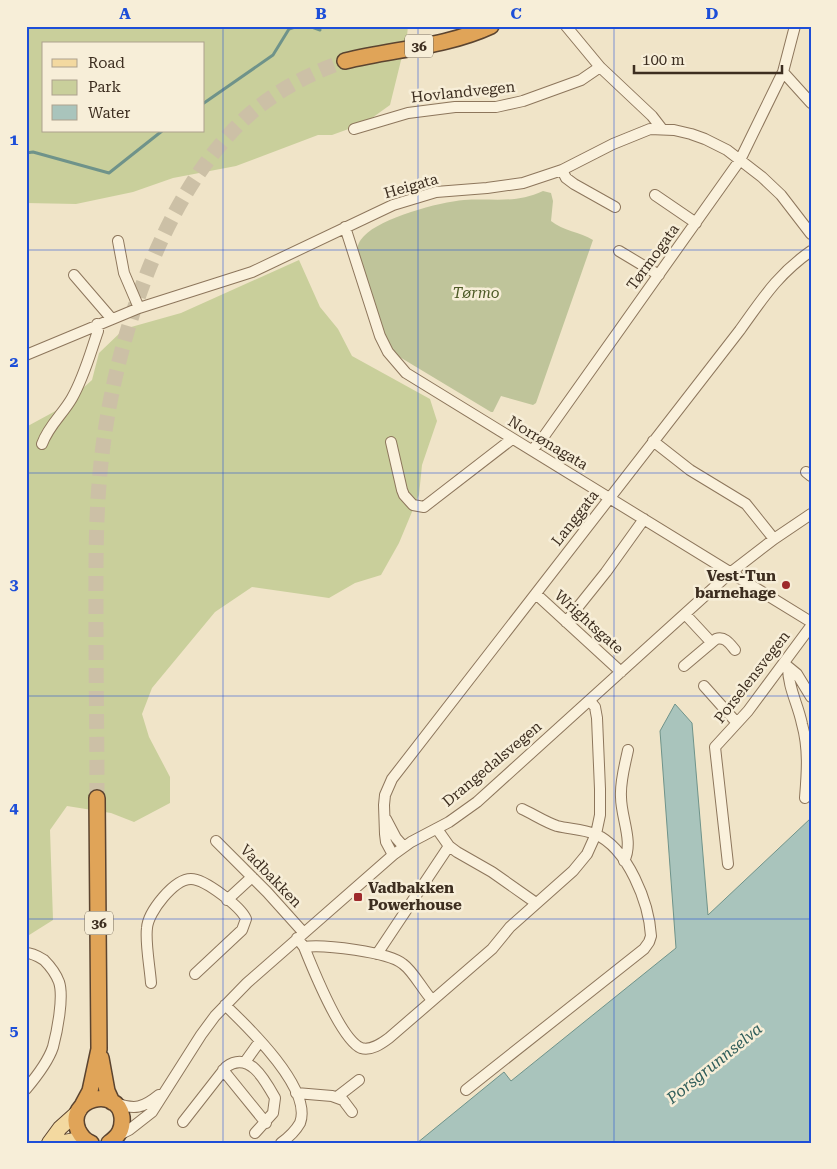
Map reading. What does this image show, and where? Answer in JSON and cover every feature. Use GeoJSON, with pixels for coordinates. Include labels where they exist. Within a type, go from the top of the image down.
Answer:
{"type":"FeatureCollection","features":[{"type":"Feature","properties":{"kind":"highway","name":"36"},"geometry":{"type":"LineString","coordinates":[[345,61],[380,52],[445,41],[491,26]]}},
{"type":"Feature","properties":{"kind":"highway","name":"36"},"geometry":{"type":"LineString","coordinates":[[97,798],[99,1049],[107,1091],[113,1103],[122,1113],[123,1124],[115,1139]]}},
{"type":"Feature","properties":{"kind":"highway","name":"36"},"geometry":{"type":"LineString","coordinates":[[88,1142],[80,1135],[76,1119],[90,1092],[99,1049]]}},
{"type":"Feature","properties":{"kind":"highway"},"geometry":{"type":"LineString","coordinates":[[81,1108],[92,1099],[103,1098],[113,1103]]}},
{"type":"Feature","properties":{"kind":"main road"},"geometry":{"type":"LineString","coordinates":[[49,1143],[60,1128],[81,1108]]}},
{"type":"Feature","properties":{"kind":"main road"},"geometry":{"type":"LineString","coordinates":[[59,1143],[75,1140],[88,1142]]}},
{"type":"Feature","properties":{"kind":"street"},"geometry":{"type":"LineString","coordinates":[[566,26],[600,67],[652,116],[662,129]]}},
{"type":"Feature","properties":{"kind":"street","name":"Tørmogata"},"geometry":{"type":"LineString","coordinates":[[532,450],[542,440],[740,160],[783,72],[795,26]]}},
{"type":"Feature","properties":{"kind":"street","name":"Hovlandvegen"},"geometry":{"type":"LineString","coordinates":[[354,130],[408,113],[455,107],[496,106],[523,101],[581,80],[600,67]]}},
{"type":"Feature","properties":{"kind":"street"},"geometry":{"type":"LineString","coordinates":[[783,72],[811,103]]}},
{"type":"Feature","properties":{"kind":"street","name":"Heigata"},"geometry":{"type":"LineString","coordinates":[[26,355],[111,318],[252,272],[393,205],[425,194],[516,185],[562,170],[635,134],[650,129],[674,130],[705,139],[727,150],[781,196],[811,234]]}},
{"type":"Feature","properties":{"kind":"street"},"geometry":{"type":"LineString","coordinates":[[562,170],[566,178],[614,208]]}},
{"type":"Feature","properties":{"kind":"street"},"geometry":{"type":"LineString","coordinates":[[655,195],[696,223]]}},
{"type":"Feature","properties":{"kind":"street","name":"Norrønagata"},"geometry":{"type":"LineString","coordinates":[[345,227],[380,336],[388,352],[406,373],[811,624]]}},
{"type":"Feature","properties":{"kind":"street"},"geometry":{"type":"LineString","coordinates":[[118,241],[124,273],[139,308]]}},
{"type":"Feature","properties":{"kind":"street"},"geometry":{"type":"LineString","coordinates":[[619,250],[659,276]]}},
{"type":"Feature","properties":{"kind":"street","name":"Langgata"},"geometry":{"type":"LineString","coordinates":[[393,855],[386,842],[385,816],[385,794],[392,779],[740,330],[772,286],[786,270],[811,251]]}},
{"type":"Feature","properties":{"kind":"street"},"geometry":{"type":"LineString","coordinates":[[74,275],[111,318]]}},
{"type":"Feature","properties":{"kind":"street"},"geometry":{"type":"LineString","coordinates":[[42,444],[49,429],[72,399],[79,386],[98,331],[97,324]]}},
{"type":"Feature","properties":{"kind":"street"},"geometry":{"type":"LineString","coordinates":[[391,442],[404,495],[412,505],[424,507],[512,439]]}},
{"type":"Feature","properties":{"kind":"street"},"geometry":{"type":"LineString","coordinates":[[653,442],[690,470],[746,504],[774,539]]}},
{"type":"Feature","properties":{"kind":"street","name":"Drangedalsvegen"},"geometry":{"type":"LineString","coordinates":[[115,1139],[152,1112],[201,1035],[225,1005],[300,935],[393,855],[477,802],[730,573],[774,539],[811,514]]}},
{"type":"Feature","properties":{"kind":"street"},"geometry":{"type":"LineString","coordinates":[[566,622],[606,572],[644,519]]}},
{"type":"Feature","properties":{"kind":"street","name":"Wrightsgate"},"geometry":{"type":"LineString","coordinates":[[536,594],[621,672]]}},
{"type":"Feature","properties":{"kind":"street"},"geometry":{"type":"LineString","coordinates":[[685,614],[710,642]]}},
{"type":"Feature","properties":{"kind":"street","name":"Porselensvegen"},"geometry":{"type":"LineString","coordinates":[[728,864],[715,747],[786,665],[811,624]]}},
{"type":"Feature","properties":{"kind":"street"},"geometry":{"type":"LineString","coordinates":[[684,666],[710,642],[720,637],[726,640],[735,650]]}},
{"type":"Feature","properties":{"kind":"street"},"geometry":{"type":"LineString","coordinates":[[786,665],[797,674],[811,697]]}},
{"type":"Feature","properties":{"kind":"street"},"geometry":{"type":"LineString","coordinates":[[786,665],[788,681],[806,740],[805,798]]}},
{"type":"Feature","properties":{"kind":"street"},"geometry":{"type":"LineString","coordinates":[[704,686],[737,723]]}},
{"type":"Feature","properties":{"kind":"street"},"geometry":{"type":"LineString","coordinates":[[304,947],[328,946],[391,957],[407,967],[422,990],[432,1000],[492,949],[510,927],[573,871],[587,854],[596,834],[600,815],[599,737],[595,707],[590,701]]}},
{"type":"Feature","properties":{"kind":"street"},"geometry":{"type":"LineString","coordinates":[[624,861],[629,852],[629,846],[620,795],[628,750]]}},
{"type":"Feature","properties":{"kind":"street"},"geometry":{"type":"LineString","coordinates":[[466,1090],[644,949],[651,936],[642,896],[634,877],[617,851],[596,834],[556,825],[522,809]]}},
{"type":"Feature","properties":{"kind":"street","name":"Langgata"},"geometry":{"type":"LineString","coordinates":[[385,816],[396,838],[404,847]]}},
{"type":"Feature","properties":{"kind":"street"},"geometry":{"type":"LineString","coordinates":[[437,829],[449,846],[536,902]]}},
{"type":"Feature","properties":{"kind":"street","name":"Vadbakken"},"geometry":{"type":"LineString","coordinates":[[216,841],[268,892],[300,935],[332,1010],[344,1032],[354,1043],[361,1048],[375,1047],[432,1000]]}},
{"type":"Feature","properties":{"kind":"street"},"geometry":{"type":"LineString","coordinates":[[377,954],[449,846]]}},
{"type":"Feature","properties":{"kind":"street"},"geometry":{"type":"LineString","coordinates":[[228,900],[252,877]]}},
{"type":"Feature","properties":{"kind":"street"},"geometry":{"type":"LineString","coordinates":[[151,983],[147,928],[151,915],[157,905],[178,884],[185,880],[193,879],[202,881],[228,900],[244,914],[246,919],[242,930],[194,974]]}},
{"type":"Feature","properties":{"kind":"street"},"geometry":{"type":"LineString","coordinates":[[26,953],[41,958],[50,965],[60,983],[60,999],[53,1047],[45,1064],[26,1089]]}},
{"type":"Feature","properties":{"kind":"street"},"geometry":{"type":"LineString","coordinates":[[225,1005],[279,1063],[296,1093],[301,1108],[300,1122],[288,1141]]}},
{"type":"Feature","properties":{"kind":"street"},"geometry":{"type":"LineString","coordinates":[[245,1062],[260,1041]]}},
{"type":"Feature","properties":{"kind":"street"},"geometry":{"type":"LineString","coordinates":[[183,1122],[223,1070],[233,1061],[245,1062],[255,1069],[275,1098],[273,1113],[256,1133]]}},
{"type":"Feature","properties":{"kind":"street"},"geometry":{"type":"LineString","coordinates":[[223,1070],[266,1123]]}},
{"type":"Feature","properties":{"kind":"street"},"geometry":{"type":"LineString","coordinates":[[337,1097],[359,1080]]}},
{"type":"Feature","properties":{"kind":"street","name":"Drangedalsvegen"},"geometry":{"type":"LineString","coordinates":[[113,1103],[126,1107],[145,1106],[164,1091]]}},
{"type":"Feature","properties":{"kind":"street"},"geometry":{"type":"LineString","coordinates":[[296,1093],[337,1097],[343,1100],[352,1112]]}},
{"type":"Feature","properties":{"kind":"green space"},"geometry":{"type":"Polygon","coordinates":[[[26,26],[408,26],[390,105],[365,123],[332,135],[318,135],[236,166],[173,178],[133,192],[76,204],[26,203],[26,26]]]}},
{"type":"Feature","properties":{"kind":"green space","name":"Tørmo"},"geometry":{"type":"Polygon","coordinates":[[[543,191],[551,193],[553,201],[551,221],[593,240],[536,403],[533,405],[501,396],[493,412],[491,412],[393,353],[379,337],[357,253],[358,246],[364,236],[372,229],[411,212],[453,201],[523,198],[543,191]]]}},
{"type":"Feature","properties":{"kind":"green space"},"geometry":{"type":"Polygon","coordinates":[[[299,260],[320,307],[338,329],[352,356],[430,399],[437,421],[422,465],[419,495],[399,543],[381,575],[355,583],[329,598],[252,587],[215,612],[152,688],[142,714],[149,737],[170,777],[170,803],[134,822],[111,813],[67,806],[50,830],[53,920],[26,937],[26,427],[61,408],[92,380],[99,353],[124,329],[181,313],[299,260]]]}},
{"type":"Feature","properties":{"kind":"water","name":"Porsgrunnselva"},"geometry":{"type":"Polygon","coordinates":[[[675,704],[692,723],[708,915],[811,818],[811,1143],[417,1143],[504,1072],[511,1081],[676,948],[660,731],[675,704]]]}},
{"type":"Feature","properties":{"kind":"waterway"},"geometry":{"type":"LineString","coordinates":[[205,102],[273,55],[289,29],[298,26]]}},
{"type":"Feature","properties":{"kind":"waterway"},"geometry":{"type":"LineString","coordinates":[[309,26],[320,30]]}},
{"type":"Feature","properties":{"kind":"waterway"},"geometry":{"type":"LineString","coordinates":[[26,153],[33,152],[109,173],[161,132]]}},
{"type":"Feature","properties":{"kind":"tunnel"},"geometry":{"type":"LineString","coordinates":[[97,798],[96,565],[99,484],[107,418],[130,322],[147,274],[167,228],[191,185],[219,146],[251,113],[273,96],[308,76],[345,61]]}},
{"type":"Feature","properties":{"kind":"place","name":"Vest-Tun barnehage"},"geometry":{"type":"Point","coordinates":[786,585]}},
{"type":"Feature","properties":{"kind":"place","name":"Vadbakken Powerhouse"},"geometry":{"type":"Point","coordinates":[358,897]}}]}
